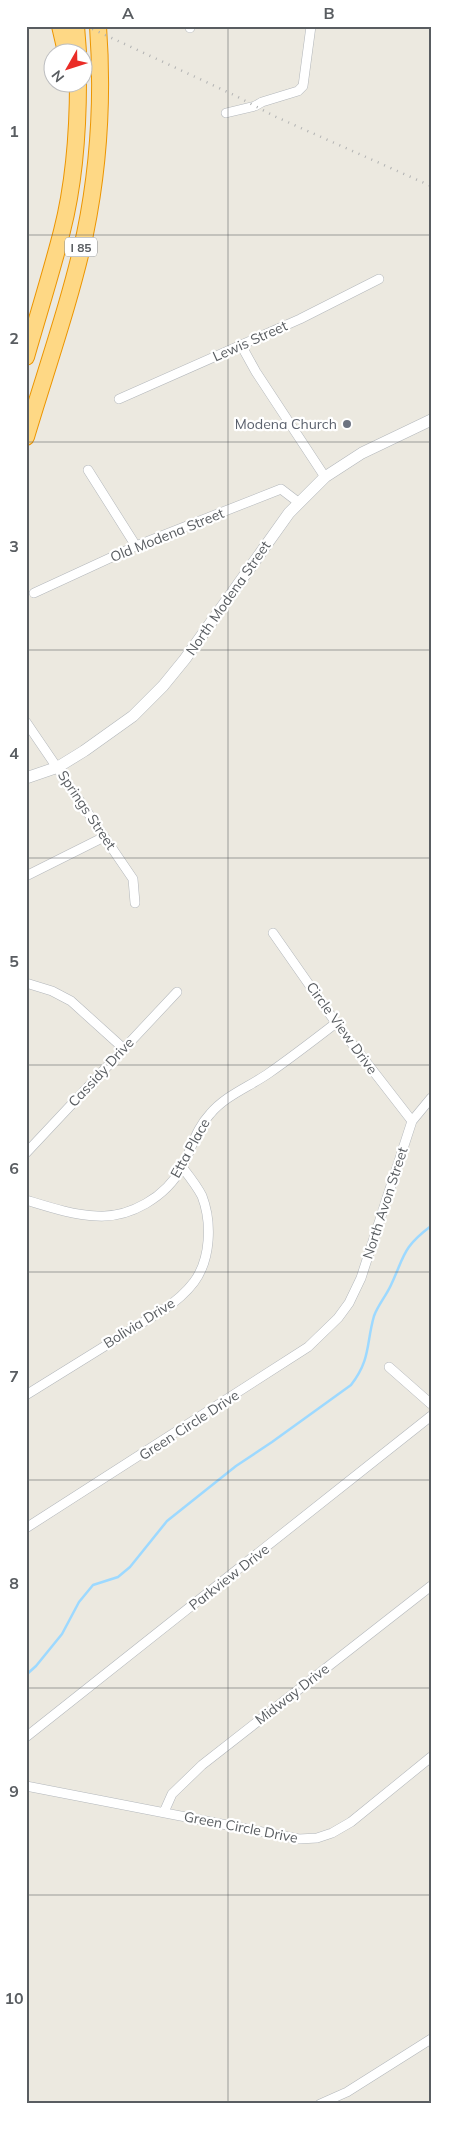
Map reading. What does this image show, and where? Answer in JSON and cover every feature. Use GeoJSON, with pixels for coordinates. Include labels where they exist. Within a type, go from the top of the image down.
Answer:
{"type":"FeatureCollection","features":[{"type":"Feature","properties":{"kind":"highway"},"geometry":{"type":"LineString","coordinates":[[60,26],[64,42]]}},
{"type":"Feature","properties":{"kind":"highway"},"geometry":{"type":"LineString","coordinates":[[76,26],[77,42]]}},
{"type":"Feature","properties":{"kind":"highway","name":"I 85"},"geometry":{"type":"LineString","coordinates":[[26,437],[73,280],[91,198],[98,143],[98,26]]}},
{"type":"Feature","properties":{"kind":"highway"},"geometry":{"type":"LineString","coordinates":[[70,92],[75,150]]}},
{"type":"Feature","properties":{"kind":"highway","name":"I 85"},"geometry":{"type":"LineString","coordinates":[[26,357],[62,231],[75,150],[78,92]]}},
{"type":"Feature","properties":{"kind":"street"},"geometry":{"type":"LineString","coordinates":[[226,114],[298,92],[303,86],[311,26]]}},
{"type":"Feature","properties":{"kind":"street","name":"Lewis Street"},"geometry":{"type":"LineString","coordinates":[[119,399],[300,319],[379,279]]}},
{"type":"Feature","properties":{"kind":"street"},"geometry":{"type":"LineString","coordinates":[[241,345],[256,372],[325,477]]}},
{"type":"Feature","properties":{"kind":"street","name":"North Modena Street"},"geometry":{"type":"LineString","coordinates":[[26,778],[58,768],[133,716],[163,686],[185,659],[272,535],[298,502],[325,477],[362,453],[431,420]]}},
{"type":"Feature","properties":{"kind":"street"},"geometry":{"type":"LineString","coordinates":[[88,470],[136,546]]}},
{"type":"Feature","properties":{"kind":"street","name":"Old Modena Street"},"geometry":{"type":"LineString","coordinates":[[34,593],[136,546],[281,489],[298,502]]}},
{"type":"Feature","properties":{"kind":"street","name":"Springs Street"},"geometry":{"type":"LineString","coordinates":[[26,722],[133,879],[135,903]]}},
{"type":"Feature","properties":{"kind":"street"},"geometry":{"type":"LineString","coordinates":[[26,876],[104,837]]}},
{"type":"Feature","properties":{"kind":"street","name":"Circle View Drive"},"geometry":{"type":"LineString","coordinates":[[274,933],[336,1023],[412,1122]]}},
{"type":"Feature","properties":{"kind":"street"},"geometry":{"type":"LineString","coordinates":[[26,983],[52,991],[71,1001],[123,1048]]}},
{"type":"Feature","properties":{"kind":"street","name":"Cassidy Drive"},"geometry":{"type":"LineString","coordinates":[[26,1153],[177,992]]}},
{"type":"Feature","properties":{"kind":"street","name":"Etta Place"},"geometry":{"type":"LineString","coordinates":[[26,1200],[58,1209],[97,1216],[116,1214],[142,1206],[163,1192],[182,1167],[196,1132],[210,1114],[229,1097],[268,1074],[336,1023]]}},
{"type":"Feature","properties":{"kind":"street","name":"North Avon Street"},"geometry":{"type":"LineString","coordinates":[[343,1311],[361,1278],[412,1122],[431,1098]]}},
{"type":"Feature","properties":{"kind":"street","name":"Bolivia Drive"},"geometry":{"type":"LineString","coordinates":[[26,1395],[163,1310],[180,1298],[195,1281],[206,1252],[207,1217],[201,1196],[182,1167]]}},
{"type":"Feature","properties":{"kind":"street","name":"Green Circle Drive"},"geometry":{"type":"LineString","coordinates":[[26,1528],[308,1347],[343,1311]]}},
{"type":"Feature","properties":{"kind":"street"},"geometry":{"type":"LineString","coordinates":[[389,1367],[431,1404]]}},
{"type":"Feature","properties":{"kind":"street","name":"Parkview Drive"},"geometry":{"type":"LineString","coordinates":[[26,1737],[431,1416]]}},
{"type":"Feature","properties":{"kind":"street","name":"Midway Drive"},"geometry":{"type":"LineString","coordinates":[[164,1812],[172,1794],[202,1765],[431,1586]]}},
{"type":"Feature","properties":{"kind":"street","name":"Green Circle Drive"},"geometry":{"type":"LineString","coordinates":[[26,1786],[299,1839],[317,1838],[332,1833],[351,1822],[431,1757]]}},
{"type":"Feature","properties":{"kind":"street"},"geometry":{"type":"LineString","coordinates":[[320,2104],[347,2092],[431,2039]]}},
{"type":"Feature","properties":{"kind":"waterway"},"geometry":{"type":"LineString","coordinates":[[26,1675],[36,1666],[62,1634],[79,1602],[93,1585],[118,1577],[130,1567],[167,1521],[236,1466],[351,1385],[365,1359],[374,1316],[391,1285],[405,1252],[414,1240],[431,1226]]}},
{"type":"Feature","properties":{"kind":"railway"},"geometry":{"type":"LineString","coordinates":[[86,26],[234,95],[274,116],[431,186]]}},
{"type":"Feature","properties":{"kind":"place","name":"Modena Church"},"geometry":{"type":"Point","coordinates":[347,424]}}]}
